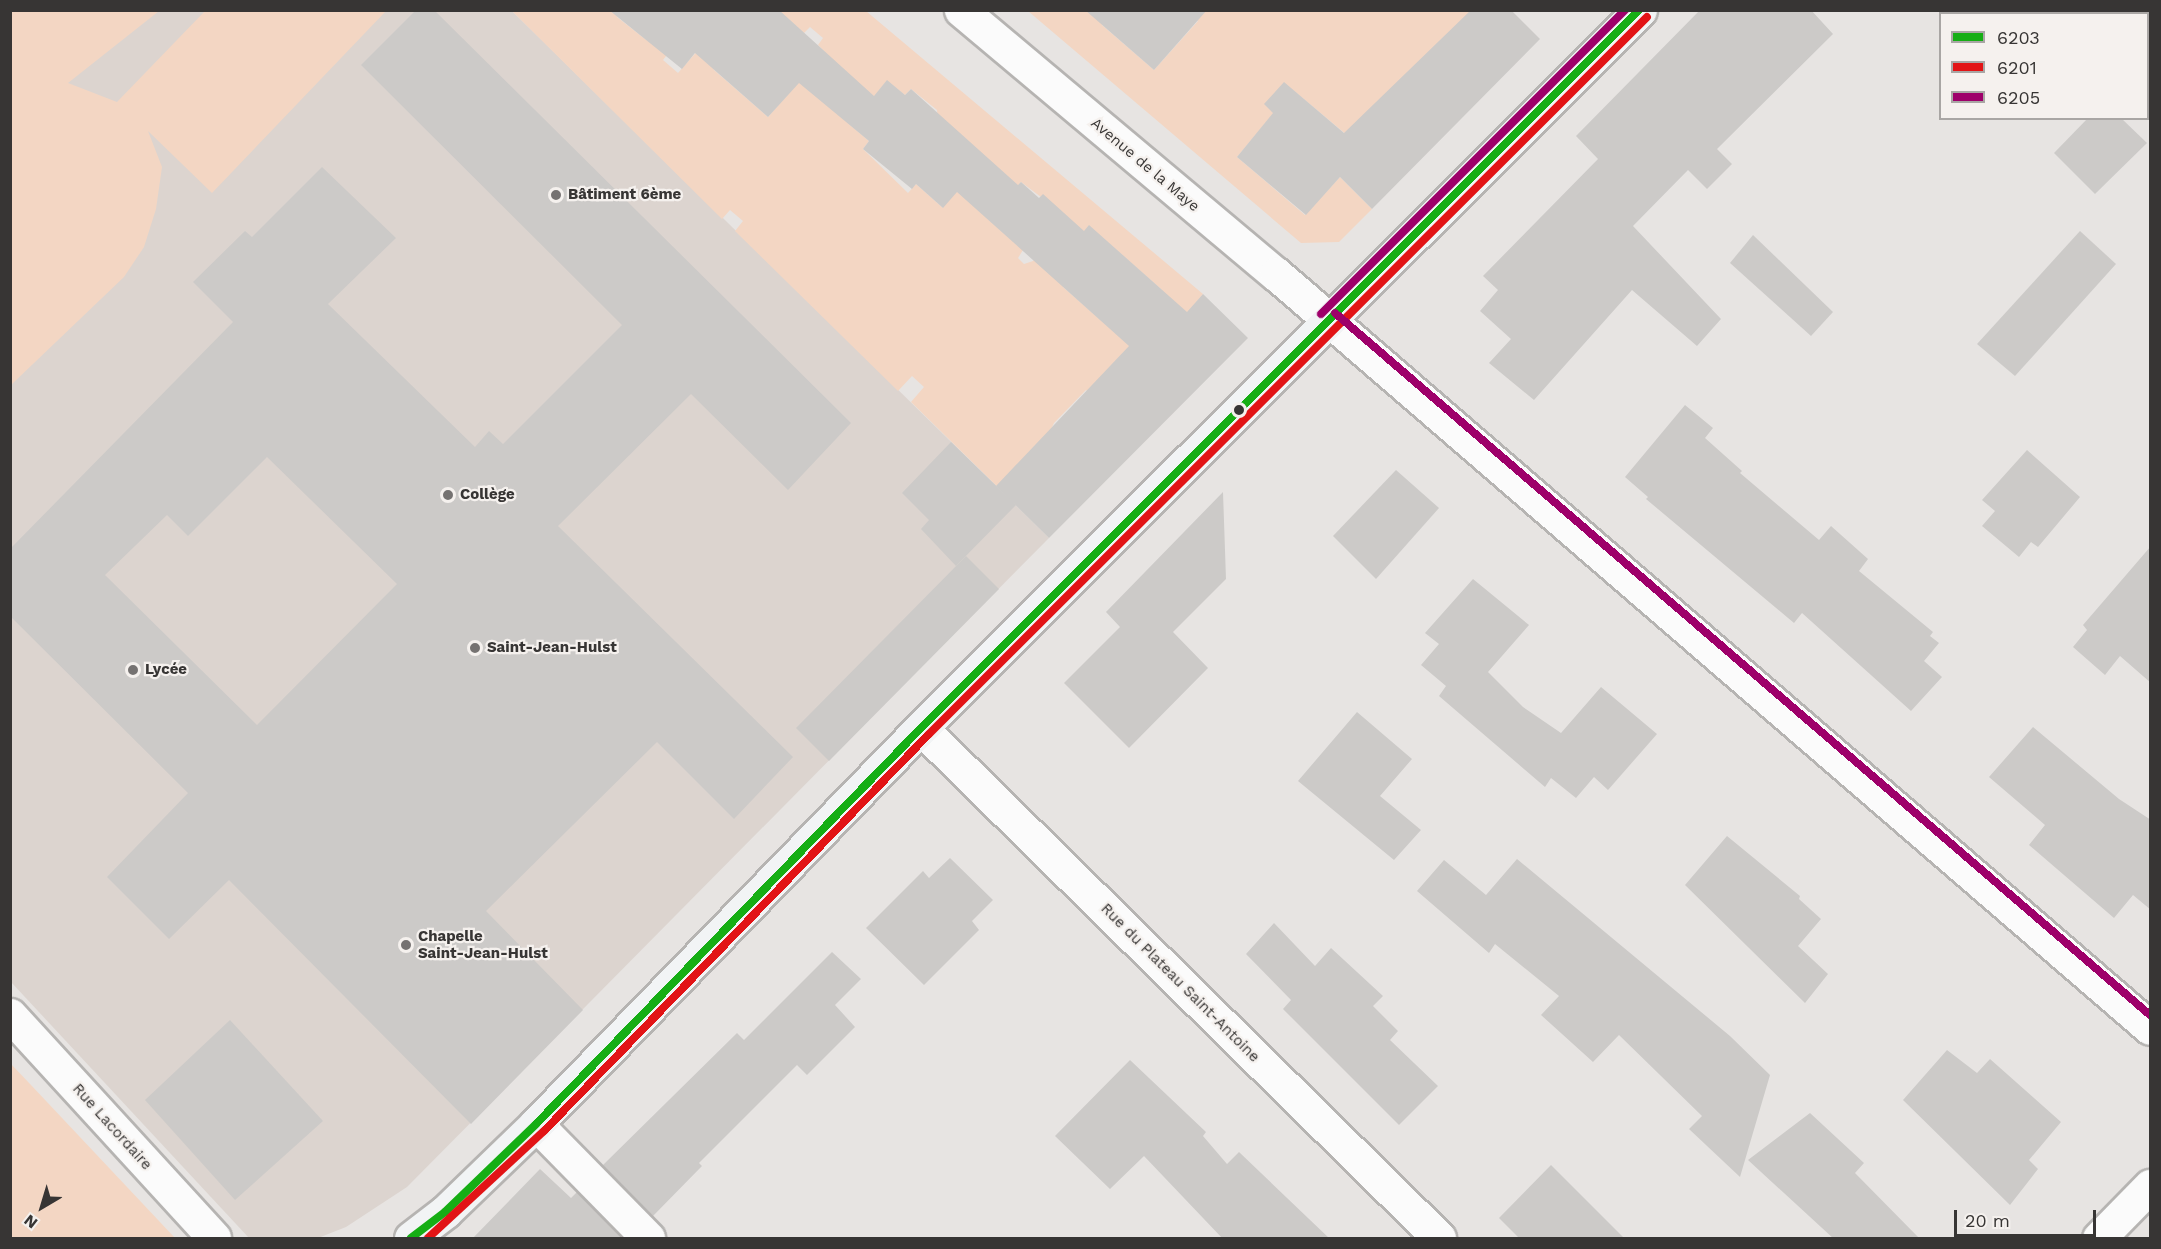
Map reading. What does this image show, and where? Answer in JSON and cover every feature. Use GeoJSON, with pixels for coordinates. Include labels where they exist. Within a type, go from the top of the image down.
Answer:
{"type":"FeatureCollection","features":[{"type":"Feature","properties":{"kind":"main road"},"geometry":{"type":"LineString","coordinates":[[411,1239],[445,1212],[536,1124],[921,728],[1640,10]]}},
{"type":"Feature","properties":{"kind":"street","name":"Avenue de la Maye"},"geometry":{"type":"LineString","coordinates":[[961,10],[1328,321],[2151,1028]]}},
{"type":"Feature","properties":{"kind":"street","name":"Rue du Plateau Saint-Antoine"},"geometry":{"type":"LineString","coordinates":[[921,728],[1439,1239]]}},
{"type":"Feature","properties":{"kind":"street","name":"Rue Lacordaire"},"geometry":{"type":"LineString","coordinates":[[10,1015],[214,1239]]}},
{"type":"Feature","properties":{"kind":"street"},"geometry":{"type":"LineString","coordinates":[[536,1124],[648,1239]]}},
{"type":"Feature","properties":{"kind":"street"},"geometry":{"type":"LineString","coordinates":[[2098,1239],[2151,1186]]}},
{"type":"Feature","properties":{"kind":"shaded area"},"geometry":{"type":"Polygon","coordinates":[[[10,11],[159,11],[68,83],[117,102],[205,11],[386,11],[212,193],[148,131],[162,167],[156,209],[144,247],[124,277],[11,385],[10,11]]]}},
{"type":"Feature","properties":{"kind":"shaded area","name":"Saint-Jean-Hulst"},"geometry":{"type":"Polygon","coordinates":[[[63,11],[512,11],[1049,538],[407,1187],[346,1227],[318,1238],[249,1238],[11,982],[11,52],[63,11]]]}},
{"type":"Feature","properties":{"kind":"shaded area"},"geometry":{"type":"Polygon","coordinates":[[[512,11],[621,11],[617,17],[645,39],[670,51],[663,60],[678,73],[707,40],[714,70],[768,117],[825,52],[818,45],[823,38],[810,27],[804,33],[779,11],[866,11],[1203,294],[1182,319],[1093,396],[1086,390],[1054,423],[1016,505],[911,402],[924,387],[912,376],[898,391],[735,231],[743,221],[730,210],[722,219],[512,11]],[[887,81],[850,125],[869,141],[863,149],[908,193],[916,184],[943,208],[937,110],[911,89],[905,95],[887,81]],[[1021,182],[989,220],[1023,250],[1018,258],[1024,264],[1033,261],[1069,218],[1021,182]],[[1089,226],[1063,287],[1120,337],[1162,290],[1089,226]]]}},
{"type":"Feature","properties":{"kind":"shaded area"},"geometry":{"type":"Polygon","coordinates":[[[1028,11],[1114,11],[1102,25],[1154,70],[1198,21],[1186,11],[1471,11],[1354,141],[1293,90],[1237,157],[1305,215],[1340,177],[1372,209],[1339,242],[1301,243],[1028,11]]]}},
{"type":"Feature","properties":{"kind":"shaded area"},"geometry":{"type":"Polygon","coordinates":[[[10,1063],[31,1085],[175,1238],[11,1238],[10,1063]]]}},
{"type":"Feature","properties":{"kind":"building"},"geometry":{"type":"Polygon","coordinates":[[[416,10],[434,10],[851,423],[788,490],[691,394],[558,526],[793,757],[734,819],[657,742],[486,911],[583,1010],[471,1124],[229,880],[169,939],[107,877],[188,793],[10,616],[10,549],[233,322],[193,282],[245,231],[252,237],[322,167],[396,238],[328,304],[475,447],[489,431],[503,444],[622,325],[361,65],[416,10]],[[267,457],[188,536],[167,515],[105,575],[257,725],[397,584],[267,457]]]}},
{"type":"Feature","properties":{"kind":"building"},"geometry":{"type":"Polygon","coordinates":[[[609,10],[779,10],[874,96],[887,80],[905,95],[911,89],[1018,185],[1021,182],[1039,198],[1043,194],[1084,231],[1089,225],[1187,312],[1203,294],[1248,338],[1049,538],[996,486],[1129,346],[957,192],[943,208],[916,184],[912,189],[863,149],[869,141],[799,83],[768,117],[695,53],[682,69],[609,10]]]}},
{"type":"Feature","properties":{"kind":"building"},"geometry":{"type":"Polygon","coordinates":[[[1085,10],[1207,10],[1154,70],[1085,10]]]}},
{"type":"Feature","properties":{"kind":"building"},"geometry":{"type":"Polygon","coordinates":[[[1471,10],[1511,10],[1540,39],[1372,209],[1340,177],[1306,215],[1237,157],[1273,113],[1264,104],[1284,82],[1344,133],[1471,10]]]}},
{"type":"Feature","properties":{"kind":"building"},"geometry":{"type":"Polygon","coordinates":[[[1700,10],[1811,10],[1833,34],[1717,149],[1732,164],[1707,189],[1688,170],[1633,226],[1721,319],[1697,346],[1632,290],[1534,400],[1489,363],[1511,339],[1480,311],[1498,290],[1483,276],[1598,159],[1576,136],[1700,10]]]}},
{"type":"Feature","properties":{"kind":"building"},"geometry":{"type":"Polygon","coordinates":[[[2086,120],[2123,120],[2147,143],[2095,194],[2054,153],[2086,120]]]}},
{"type":"Feature","properties":{"kind":"building"},"geometry":{"type":"Polygon","coordinates":[[[2080,231],[2116,264],[2015,376],[1977,344],[2080,231]]]}},
{"type":"Feature","properties":{"kind":"building"},"geometry":{"type":"Polygon","coordinates":[[[1753,235],[1833,312],[1811,336],[1730,263],[1753,235]]]}},
{"type":"Feature","properties":{"kind":"building"},"geometry":{"type":"Polygon","coordinates":[[[1685,405],[1713,428],[1705,438],[1742,471],[1740,473],[1819,540],[1831,526],[1868,559],[1859,571],[1933,632],[1930,636],[1939,643],[1924,661],[1942,677],[1911,711],[1802,613],[1794,623],[1646,499],[1648,497],[1625,477],[1685,405]]]}},
{"type":"Feature","properties":{"kind":"building"},"geometry":{"type":"Polygon","coordinates":[[[951,442],[1016,505],[956,566],[921,529],[929,520],[902,493],[951,442]]]}},
{"type":"Feature","properties":{"kind":"building"},"geometry":{"type":"Polygon","coordinates":[[[2027,450],[2080,497],[2038,547],[2031,542],[2019,557],[1982,526],[1995,511],[1982,500],[2027,450]]]}},
{"type":"Feature","properties":{"kind":"building"},"geometry":{"type":"Polygon","coordinates":[[[1396,470],[1439,508],[1376,579],[1333,536],[1396,470]]]}},
{"type":"Feature","properties":{"kind":"building"},"geometry":{"type":"Polygon","coordinates":[[[1223,492],[1226,579],[1173,632],[1208,668],[1129,748],[1064,683],[1120,627],[1106,612],[1223,492]]]}},
{"type":"Feature","properties":{"kind":"building"},"geometry":{"type":"Polygon","coordinates":[[[2151,546],[2151,683],[2120,656],[2105,675],[2073,647],[2087,630],[2083,625],[2151,546]]]}},
{"type":"Feature","properties":{"kind":"building"},"geometry":{"type":"Polygon","coordinates":[[[966,556],[999,589],[829,761],[796,728],[966,556]]]}},
{"type":"Feature","properties":{"kind":"building"},"geometry":{"type":"Polygon","coordinates":[[[1473,579],[1529,625],[1488,672],[1523,707],[1561,733],[1601,687],[1657,734],[1608,790],[1594,777],[1576,798],[1551,778],[1545,787],[1439,696],[1446,686],[1421,665],[1439,644],[1425,633],[1473,579]]]}},
{"type":"Feature","properties":{"kind":"building"},"geometry":{"type":"Polygon","coordinates":[[[1357,712],[1412,759],[1380,796],[1421,830],[1394,860],[1298,781],[1357,712]]]}},
{"type":"Feature","properties":{"kind":"building"},"geometry":{"type":"Polygon","coordinates":[[[2033,727],[2119,799],[2151,820],[2151,910],[2133,895],[2114,918],[2029,845],[2045,825],[1989,777],[2033,727]]]}},
{"type":"Feature","properties":{"kind":"building"},"geometry":{"type":"Polygon","coordinates":[[[1727,836],[1800,896],[1799,899],[1821,919],[1798,946],[1828,974],[1805,1003],[1685,885],[1727,836]]]}},
{"type":"Feature","properties":{"kind":"building"},"geometry":{"type":"Polygon","coordinates":[[[950,858],[993,900],[972,921],[979,930],[924,985],[866,928],[923,871],[929,878],[950,858]]]}},
{"type":"Feature","properties":{"kind":"building"},"geometry":{"type":"Polygon","coordinates":[[[1517,859],[1730,1036],[1770,1075],[1740,1177],[1689,1129],[1702,1116],[1619,1035],[1593,1062],[1541,1015],[1559,996],[1495,944],[1489,953],[1417,891],[1444,860],[1486,895],[1517,859]]]}},
{"type":"Feature","properties":{"kind":"building"},"geometry":{"type":"Polygon","coordinates":[[[1274,923],[1315,966],[1331,948],[1383,996],[1373,1006],[1398,1031],[1390,1040],[1438,1086],[1399,1125],[1283,1009],[1291,1000],[1246,954],[1274,923]]]}},
{"type":"Feature","properties":{"kind":"building"},"geometry":{"type":"Polygon","coordinates":[[[832,952],[861,979],[835,1005],[855,1027],[807,1075],[797,1065],[699,1163],[702,1166],[653,1216],[603,1165],[737,1033],[744,1040],[832,952]]]}},
{"type":"Feature","properties":{"kind":"building"},"geometry":{"type":"Polygon","coordinates":[[[230,1020],[323,1121],[235,1200],[145,1100],[230,1020]]]}},
{"type":"Feature","properties":{"kind":"building"},"geometry":{"type":"Polygon","coordinates":[[[1947,1050],[1977,1073],[1990,1059],[2061,1122],[2029,1160],[2038,1169],[2010,1205],[1903,1100],[1947,1050]]]}},
{"type":"Feature","properties":{"kind":"building"},"geometry":{"type":"Polygon","coordinates":[[[1130,1060],[1206,1132],[1203,1136],[1227,1164],[1239,1152],[1330,1239],[1223,1239],[1144,1156],[1110,1189],[1055,1136],[1130,1060]]]}},
{"type":"Feature","properties":{"kind":"building"},"geometry":{"type":"Polygon","coordinates":[[[1810,1113],[1864,1163],[1855,1173],[1920,1239],[1834,1239],[1748,1160],[1810,1113]]]}},
{"type":"Feature","properties":{"kind":"building"},"geometry":{"type":"Polygon","coordinates":[[[1551,1165],[1625,1239],[1520,1239],[1499,1218],[1551,1165]]]}},
{"type":"Feature","properties":{"kind":"building"},"geometry":{"type":"Polygon","coordinates":[[[540,1169],[571,1198],[577,1192],[622,1239],[472,1239],[540,1169]]]}},
{"type":"Feature","properties":{"kind":"transit line","name":"6205"},"geometry":{"type":"LineString","coordinates":[[1321,314],[1625,10]]}},
{"type":"Feature","properties":{"kind":"transit line","name":"6203"},"geometry":{"type":"LineString","coordinates":[[411,1238],[445,1212],[536,1124],[921,728],[1639,10]]}},
{"type":"Feature","properties":{"kind":"transit line","name":"6201"},"geometry":{"type":"LineString","coordinates":[[428,1238],[544,1131],[928,735],[1647,17]]}},
{"type":"Feature","properties":{"kind":"transit line","name":"6205"},"geometry":{"type":"LineString","coordinates":[[1335,313],[2150,1015]]}},
{"type":"Feature","properties":{"kind":"place","name":"Bâtiment 6ème"},"geometry":{"type":"Point","coordinates":[556,195]}},
{"type":"Feature","properties":{"kind":"place","name":"Collège"},"geometry":{"type":"Point","coordinates":[448,495]}},
{"type":"Feature","properties":{"kind":"place","name":"Saint-Jean-Hulst"},"geometry":{"type":"Point","coordinates":[475,648]}},
{"type":"Feature","properties":{"kind":"place","name":"Lycée"},"geometry":{"type":"Point","coordinates":[133,670]}},
{"type":"Feature","properties":{"kind":"place","name":"Chapelle Saint-Jean-Hulst"},"geometry":{"type":"Point","coordinates":[406,945]}}]}
